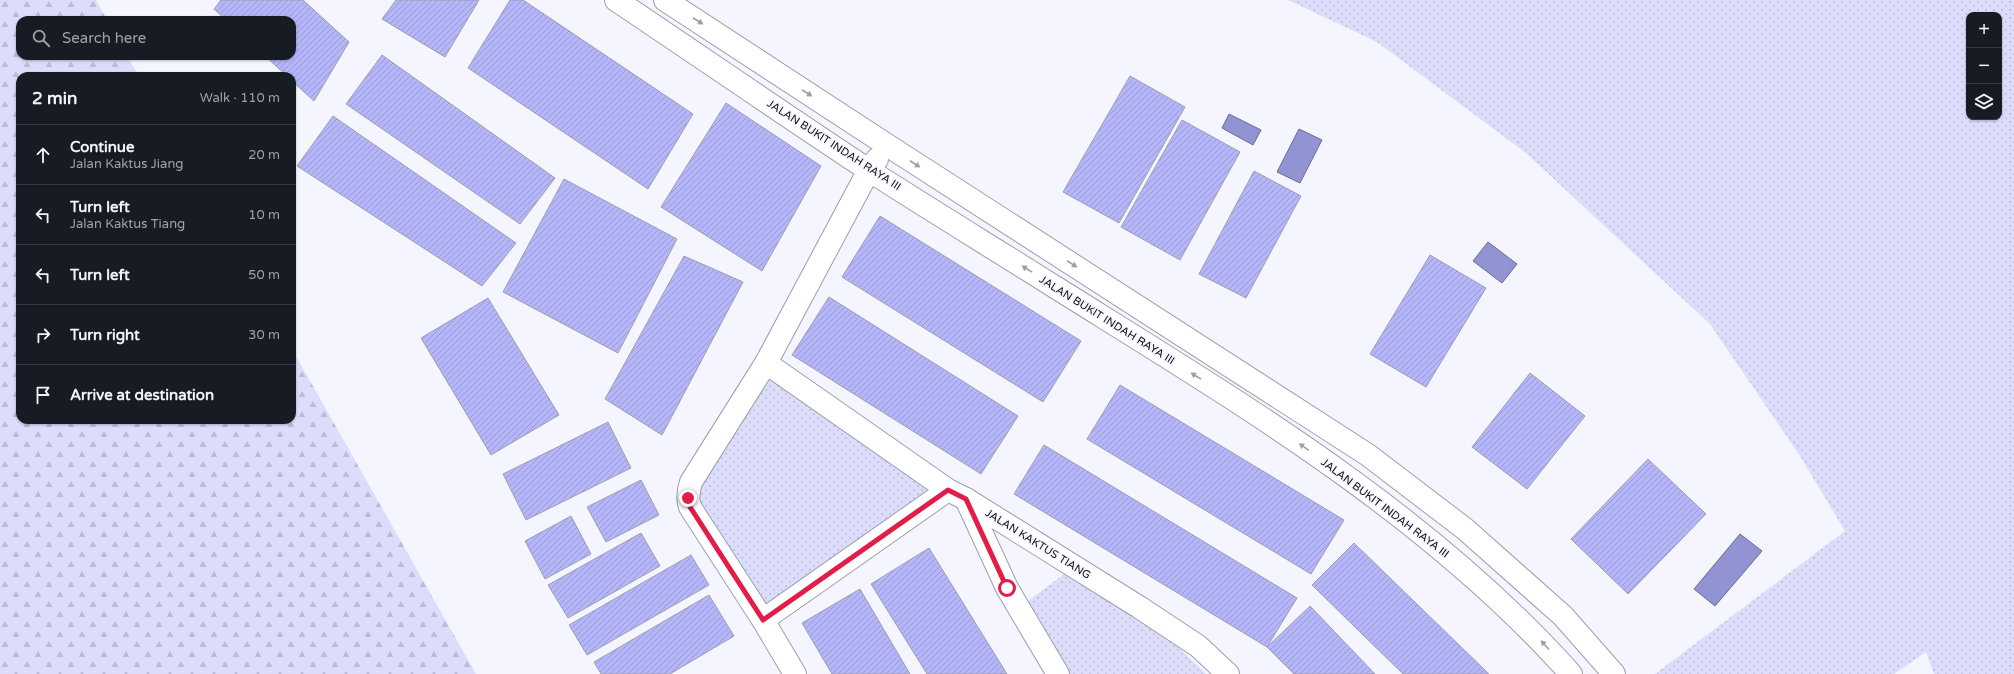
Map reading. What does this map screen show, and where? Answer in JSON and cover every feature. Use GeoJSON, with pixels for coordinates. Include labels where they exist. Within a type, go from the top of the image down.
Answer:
{"type":"FeatureCollection","features":[{"type":"Feature","properties":{"kind":"street","name":"JALAN BUKIT INDAH RAYA III"},"geometry":{"type":"LineString","coordinates":[[616,0],[869,170],[1218,389],[1351,479],[1446,553],[1539,638],[1571,674]]}},
{"type":"Feature","properties":{"kind":"street"},"geometry":{"type":"LineString","coordinates":[[665,0],[1368,455],[1465,529],[1563,616],[1614,674]]}},
{"type":"Feature","properties":{"kind":"street"},"geometry":{"type":"LineString","coordinates":[[795,674],[763,620],[690,507],[688,498],[691,482],[766,363],[869,170],[887,145]]}},
{"type":"Feature","properties":{"kind":"street","name":"JALAN KAKTUS TIANG"},"geometry":{"type":"LineString","coordinates":[[766,363],[957,495],[1139,607],[1198,646],[1228,674]]}},
{"type":"Feature","properties":{"kind":"street"},"geometry":{"type":"LineString","coordinates":[[1351,479],[1368,455]]}},
{"type":"Feature","properties":{"kind":"street"},"geometry":{"type":"LineString","coordinates":[[763,620],[957,495],[1007,588],[1058,674]]}},
{"type":"Feature","properties":{"kind":"green space"},"geometry":{"type":"Polygon","coordinates":[[[0,0],[96,0],[105,16],[16,16],[16,60],[129,60],[137,72],[16,72],[16,424],[296,424],[296,356],[476,674],[0,674],[0,0]]]}},
{"type":"Feature","properties":{"kind":"green space"},"geometry":{"type":"Polygon","coordinates":[[[1288,0],[2014,0],[2014,674],[1934,674],[1926,652],[1894,674],[1655,674],[1845,531],[1800,456],[1710,324],[1526,153],[1377,42],[1288,0]]]}},
{"type":"Feature","properties":{"kind":"green space"},"geometry":{"type":"Polygon","coordinates":[[[761,356],[945,491],[764,615],[684,485],[761,356]]]}},
{"type":"Feature","properties":{"kind":"green space"},"geometry":{"type":"Polygon","coordinates":[[[1068,571],[1166,635],[1206,674],[1060,674],[1019,608],[1068,571]]]}},
{"type":"Feature","properties":{"kind":"water"},"geometry":{"type":"Polygon","coordinates":[[[1229,114],[1261,130],[1253,145],[1222,128],[1229,114]]]}},
{"type":"Feature","properties":{"kind":"water"},"geometry":{"type":"Polygon","coordinates":[[[1299,129],[1322,140],[1300,183],[1277,172],[1299,129]]]}},
{"type":"Feature","properties":{"kind":"water"},"geometry":{"type":"Polygon","coordinates":[[[1488,242],[1517,264],[1502,283],[1473,261],[1488,242]]]}},
{"type":"Feature","properties":{"kind":"water"},"geometry":{"type":"Polygon","coordinates":[[[1740,534],[1762,551],[1715,606],[1694,589],[1740,534]]]}},
{"type":"Feature","properties":{"kind":"building"},"geometry":{"type":"Polygon","coordinates":[[[221,0],[303,0],[349,42],[314,101],[296,85],[296,72],[283,72],[269,60],[296,60],[296,16],[222,16],[214,9],[221,0]]]}},
{"type":"Feature","properties":{"kind":"building"},"geometry":{"type":"Polygon","coordinates":[[[396,0],[479,0],[445,57],[382,19],[396,0]]]}},
{"type":"Feature","properties":{"kind":"building"},"geometry":{"type":"Polygon","coordinates":[[[510,0],[523,0],[693,114],[648,189],[468,68],[510,0]]]}},
{"type":"Feature","properties":{"kind":"building"},"geometry":{"type":"Polygon","coordinates":[[[382,55],[555,178],[520,224],[346,104],[382,55]]]}},
{"type":"Feature","properties":{"kind":"building"},"geometry":{"type":"Polygon","coordinates":[[[1130,76],[1185,107],[1119,223],[1063,192],[1130,76]]]}},
{"type":"Feature","properties":{"kind":"building"},"geometry":{"type":"Polygon","coordinates":[[[726,103],[821,166],[762,271],[661,207],[726,103]]]}},
{"type":"Feature","properties":{"kind":"building"},"geometry":{"type":"Polygon","coordinates":[[[333,116],[516,243],[482,286],[297,166],[333,116]]]}},
{"type":"Feature","properties":{"kind":"building"},"geometry":{"type":"Polygon","coordinates":[[[1182,120],[1240,152],[1180,260],[1121,227],[1182,120]]]}},
{"type":"Feature","properties":{"kind":"building"},"geometry":{"type":"Polygon","coordinates":[[[1254,171],[1301,196],[1246,298],[1199,274],[1254,171]]]}},
{"type":"Feature","properties":{"kind":"building"},"geometry":{"type":"Polygon","coordinates":[[[564,179],[677,239],[618,353],[503,292],[564,179]]]}},
{"type":"Feature","properties":{"kind":"building"},"geometry":{"type":"Polygon","coordinates":[[[880,216],[1081,341],[1043,402],[842,277],[880,216]]]}},
{"type":"Feature","properties":{"kind":"building"},"geometry":{"type":"Polygon","coordinates":[[[1430,255],[1486,288],[1426,387],[1370,354],[1430,255]]]}},
{"type":"Feature","properties":{"kind":"building"},"geometry":{"type":"Polygon","coordinates":[[[684,256],[743,282],[662,435],[605,399],[684,256]]]}},
{"type":"Feature","properties":{"kind":"building"},"geometry":{"type":"Polygon","coordinates":[[[829,297],[1018,416],[981,474],[792,355],[829,297]]]}},
{"type":"Feature","properties":{"kind":"building"},"geometry":{"type":"Polygon","coordinates":[[[488,298],[559,415],[491,455],[421,338],[488,298]]]}},
{"type":"Feature","properties":{"kind":"building"},"geometry":{"type":"Polygon","coordinates":[[[1530,373],[1585,416],[1527,489],[1472,447],[1530,373]]]}},
{"type":"Feature","properties":{"kind":"building"},"geometry":{"type":"Polygon","coordinates":[[[1120,385],[1344,520],[1311,574],[1087,439],[1120,385]]]}},
{"type":"Feature","properties":{"kind":"building"},"geometry":{"type":"Polygon","coordinates":[[[608,422],[631,468],[526,520],[503,474],[608,422]]]}},
{"type":"Feature","properties":{"kind":"building"},"geometry":{"type":"Polygon","coordinates":[[[1044,445],[1297,598],[1267,647],[1014,494],[1044,445]]]}},
{"type":"Feature","properties":{"kind":"building"},"geometry":{"type":"Polygon","coordinates":[[[1648,459],[1706,514],[1628,594],[1571,539],[1648,459]]]}},
{"type":"Feature","properties":{"kind":"building"},"geometry":{"type":"Polygon","coordinates":[[[641,480],[659,515],[606,542],[587,507],[641,480]]]}},
{"type":"Feature","properties":{"kind":"building"},"geometry":{"type":"Polygon","coordinates":[[[571,516],[591,554],[545,579],[525,541],[571,516]]]}},
{"type":"Feature","properties":{"kind":"building"},"geometry":{"type":"Polygon","coordinates":[[[641,533],[660,566],[568,618],[548,585],[641,533]]]}},
{"type":"Feature","properties":{"kind":"building"},"geometry":{"type":"Polygon","coordinates":[[[1354,543],[1489,674],[1403,674],[1312,585],[1354,543]]]}},
{"type":"Feature","properties":{"kind":"building"},"geometry":{"type":"Polygon","coordinates":[[[929,548],[1007,674],[927,674],[871,584],[929,548]]]}},
{"type":"Feature","properties":{"kind":"building"},"geometry":{"type":"Polygon","coordinates":[[[691,555],[709,585],[587,655],[569,625],[691,555]]]}},
{"type":"Feature","properties":{"kind":"building"},"geometry":{"type":"Polygon","coordinates":[[[860,589],[910,674],[832,674],[802,623],[860,589]]]}},
{"type":"Feature","properties":{"kind":"building"},"geometry":{"type":"Polygon","coordinates":[[[709,595],[734,636],[670,674],[601,674],[594,662],[709,595]]]}},
{"type":"Feature","properties":{"kind":"building"},"geometry":{"type":"Polygon","coordinates":[[[1310,606],[1375,674],[1294,674],[1267,647],[1310,606]]]}},
{"type":"Feature","properties":{"kind":"route"},"geometry":{"type":"LineString","coordinates":[[688,498],[690,507],[763,620],[948,490],[966,499],[1007,588]]}}]}
